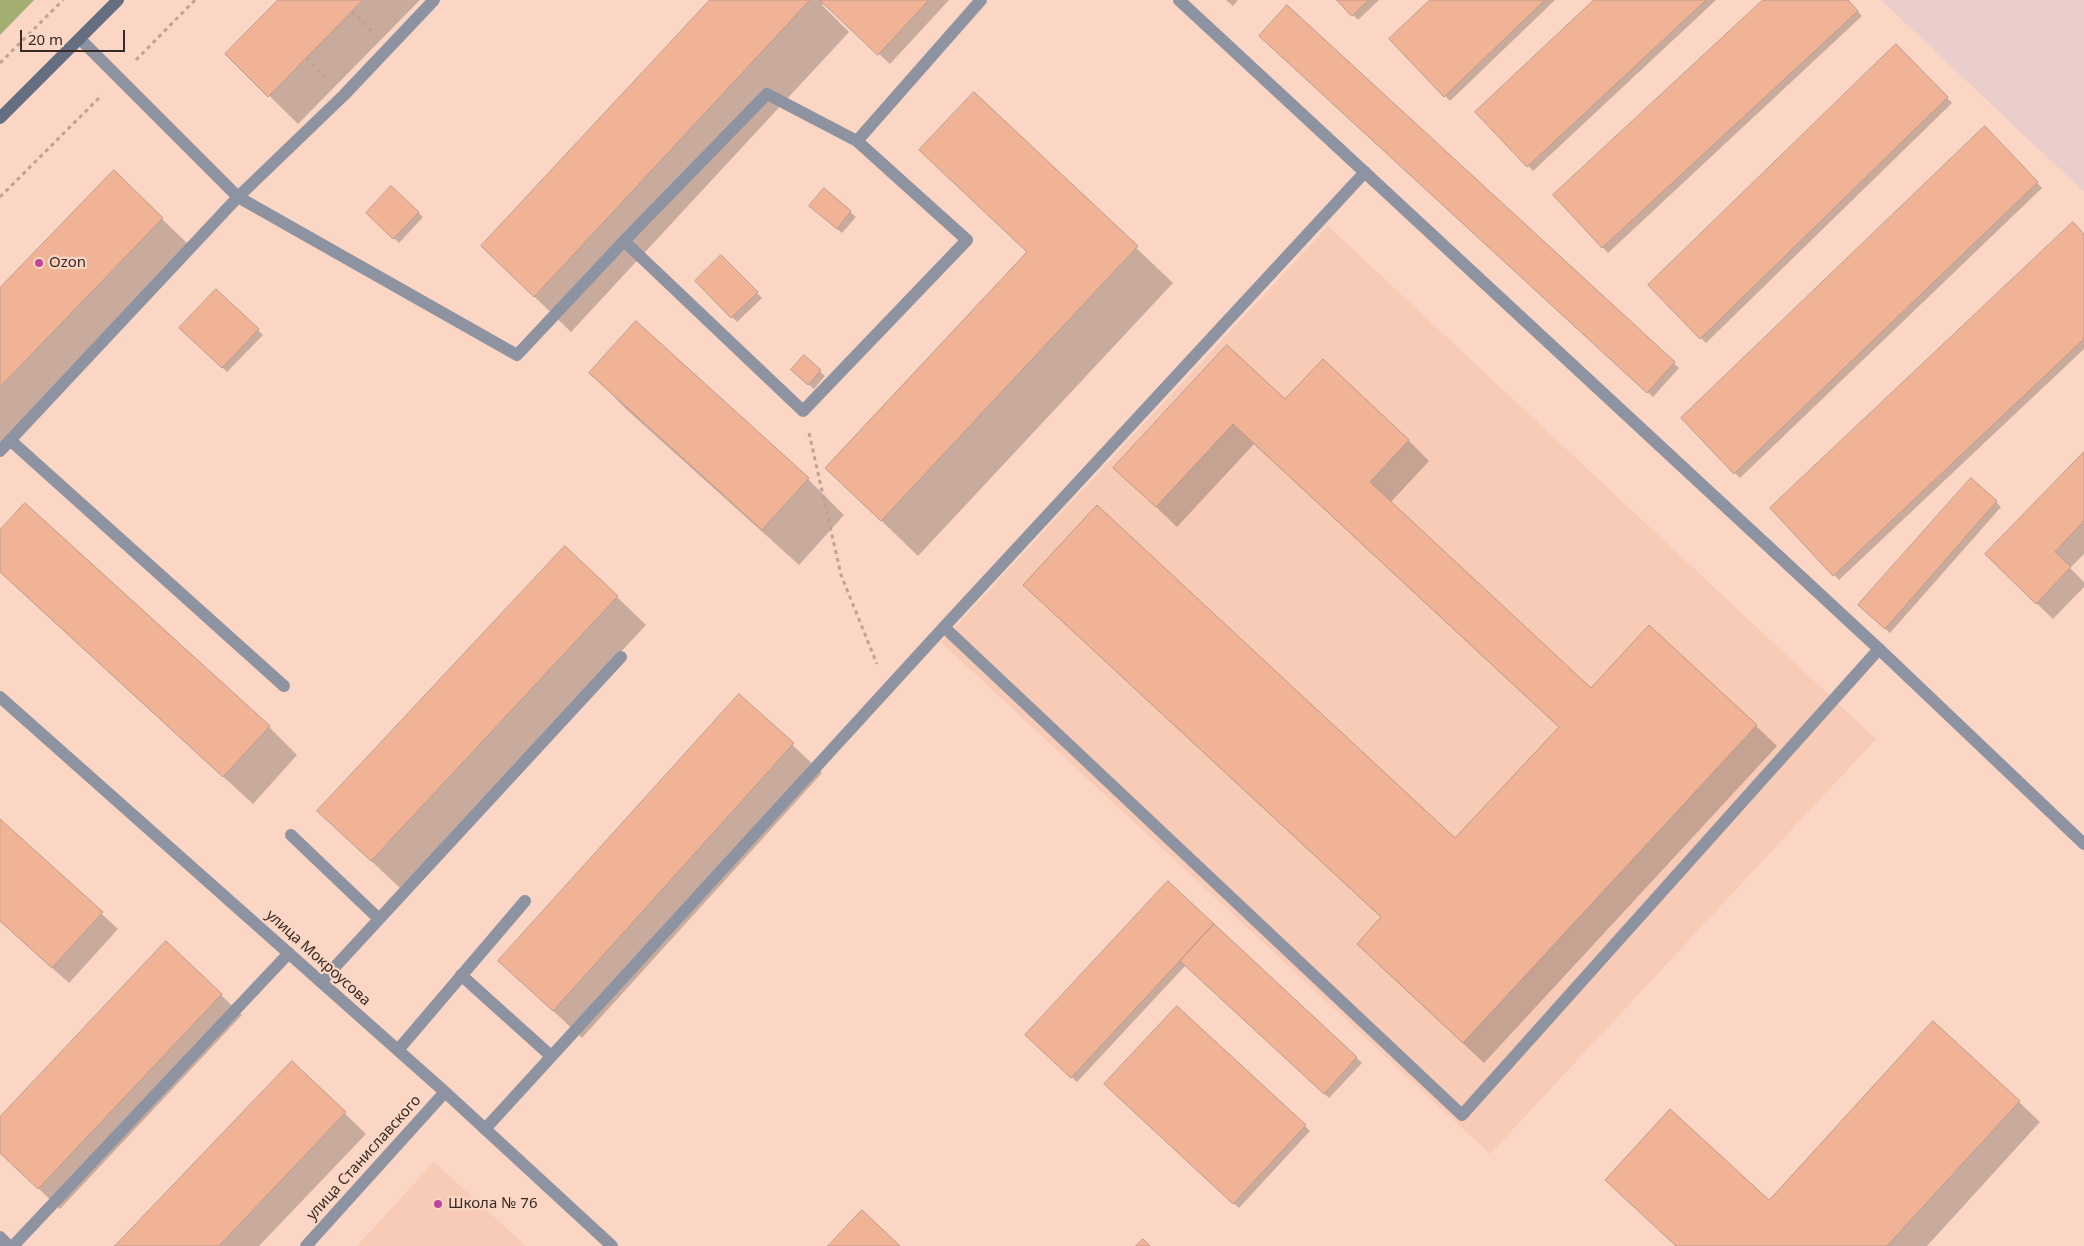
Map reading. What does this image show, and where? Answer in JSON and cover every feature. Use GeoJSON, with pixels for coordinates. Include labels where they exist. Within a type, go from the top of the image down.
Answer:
{"type":"FeatureCollection","features":[{"type":"Feature","properties":{"kind":"main road"},"geometry":{"type":"LineString","coordinates":[[0,118],[118,0]]}},
{"type":"Feature","properties":{"kind":"street"},"geometry":{"type":"LineString","coordinates":[[0,451],[238,197],[344,95],[434,0]]}},
{"type":"Feature","properties":{"kind":"street"},"geometry":{"type":"LineString","coordinates":[[857,142],[981,0]]}},
{"type":"Feature","properties":{"kind":"street"},"geometry":{"type":"LineString","coordinates":[[1179,0],[1879,649],[2084,844]]}},
{"type":"Feature","properties":{"kind":"street"},"geometry":{"type":"LineString","coordinates":[[80,39],[238,197],[518,355],[624,241],[767,94],[857,142],[966,240],[803,411],[624,241]]}},
{"type":"Feature","properties":{"kind":"street"},"geometry":{"type":"LineString","coordinates":[[485,1129],[944,627],[1365,172]]}},
{"type":"Feature","properties":{"kind":"street"},"geometry":{"type":"LineString","coordinates":[[10,440],[284,686]]}},
{"type":"Feature","properties":{"kind":"street"},"geometry":{"type":"LineString","coordinates":[[944,627],[1462,1116],[1879,649]]}},
{"type":"Feature","properties":{"kind":"street"},"geometry":{"type":"LineString","coordinates":[[321,982],[621,657]]}},
{"type":"Feature","properties":{"kind":"street","name":"улица Мокроусова"},"geometry":{"type":"LineString","coordinates":[[0,697],[445,1092],[612,1246]]}},
{"type":"Feature","properties":{"kind":"street"},"geometry":{"type":"LineString","coordinates":[[291,835],[379,919]]}},
{"type":"Feature","properties":{"kind":"street"},"geometry":{"type":"LineString","coordinates":[[398,1050],[524,901]]}},
{"type":"Feature","properties":{"kind":"street"},"geometry":{"type":"LineString","coordinates":[[0,1237],[11,1246],[289,953]]}},
{"type":"Feature","properties":{"kind":"street"},"geometry":{"type":"LineString","coordinates":[[462,975],[551,1056]]}},
{"type":"Feature","properties":{"kind":"street","name":"улица Станиславского"},"geometry":{"type":"LineString","coordinates":[[306,1246],[445,1092]]}},
{"type":"Feature","properties":{"kind":"path"},"geometry":{"type":"LineString","coordinates":[[0,62],[63,0]]}},
{"type":"Feature","properties":{"kind":"path"},"geometry":{"type":"LineString","coordinates":[[0,197],[195,0]]}},
{"type":"Feature","properties":{"kind":"path"},"geometry":{"type":"LineString","coordinates":[[803,411],[841,575],[887,690]]}},
{"type":"Feature","properties":{"kind":"shaded area"},"geometry":{"type":"Polygon","coordinates":[[[1881,0],[2084,0],[2084,192],[1881,0]]]}},
{"type":"Feature","properties":{"kind":"shaded area"},"geometry":{"type":"Polygon","coordinates":[[[1328,226],[1876,739],[1490,1154],[941,642],[1328,226]]]}},
{"type":"Feature","properties":{"kind":"shaded area","name":"Школа № 76"},"geometry":{"type":"Polygon","coordinates":[[[434,1162],[526,1246],[357,1246],[434,1162]]]}},
{"type":"Feature","properties":{"kind":"green space"},"geometry":{"type":"Polygon","coordinates":[[[0,0],[34,0],[0,35],[0,0]]]}},
{"type":"Feature","properties":{"kind":"building"},"geometry":{"type":"Polygon","coordinates":[[[278,0],[363,0],[268,97],[225,54],[278,0]]]}},
{"type":"Feature","properties":{"kind":"building"},"geometry":{"type":"Polygon","coordinates":[[[710,0],[810,0],[534,297],[481,246],[710,0]]]}},
{"type":"Feature","properties":{"kind":"building"},"geometry":{"type":"Polygon","coordinates":[[[820,0],[929,0],[878,55],[820,0]]]}},
{"type":"Feature","properties":{"kind":"building"},"geometry":{"type":"Polygon","coordinates":[[[1337,0],[1369,0],[1352,16],[1337,0]]]}},
{"type":"Feature","properties":{"kind":"building"},"geometry":{"type":"Polygon","coordinates":[[[1430,0],[1545,0],[1444,97],[1389,39],[1430,0]]]}},
{"type":"Feature","properties":{"kind":"building"},"geometry":{"type":"Polygon","coordinates":[[[1594,0],[1706,0],[1527,167],[1475,112],[1594,0]]]}},
{"type":"Feature","properties":{"kind":"building"},"geometry":{"type":"Polygon","coordinates":[[[1763,0],[1848,0],[1858,11],[1602,248],[1553,195],[1763,0]]]}},
{"type":"Feature","properties":{"kind":"building"},"geometry":{"type":"Polygon","coordinates":[[[1287,5],[1675,362],[1647,393],[1259,36],[1287,5]]]}},
{"type":"Feature","properties":{"kind":"building"},"geometry":{"type":"Polygon","coordinates":[[[1896,44],[1948,97],[1700,339],[1648,285],[1896,44]]]}},
{"type":"Feature","properties":{"kind":"building"},"geometry":{"type":"Polygon","coordinates":[[[974,92],[1138,246],[881,521],[825,468],[1027,252],[919,150],[974,92]]]}},
{"type":"Feature","properties":{"kind":"building"},"geometry":{"type":"Polygon","coordinates":[[[1985,126],[2038,182],[1734,474],[1681,418],[1985,126]]]}},
{"type":"Feature","properties":{"kind":"building"},"geometry":{"type":"Polygon","coordinates":[[[114,170],[163,218],[0,387],[0,288],[114,170]]]}},
{"type":"Feature","properties":{"kind":"building"},"geometry":{"type":"Polygon","coordinates":[[[391,186],[419,212],[393,239],[366,213],[391,186]]]}},
{"type":"Feature","properties":{"kind":"building"},"geometry":{"type":"Polygon","coordinates":[[[824,188],[851,211],[837,229],[809,206],[824,188]]]}},
{"type":"Feature","properties":{"kind":"building"},"geometry":{"type":"Polygon","coordinates":[[[2073,222],[2084,234],[2084,339],[1833,576],[1770,508],[2073,222]]]}},
{"type":"Feature","properties":{"kind":"building"},"geometry":{"type":"Polygon","coordinates":[[[721,255],[758,292],[731,318],[695,281],[721,255]]]}},
{"type":"Feature","properties":{"kind":"building"},"geometry":{"type":"Polygon","coordinates":[[[216,289],[259,329],[222,368],[179,328],[216,289]]]}},
{"type":"Feature","properties":{"kind":"building"},"geometry":{"type":"Polygon","coordinates":[[[636,321],[809,478],[762,530],[589,373],[636,321]]]}},
{"type":"Feature","properties":{"kind":"building"},"geometry":{"type":"Polygon","coordinates":[[[1227,345],[1285,399],[1323,359],[1409,440],[1370,482],[1591,688],[1649,625],[1757,725],[1463,1043],[1357,944],[1381,917],[1023,585],[1097,505],[1455,838],[1559,727],[1233,424],[1156,507],[1113,468],[1227,345]]]}},
{"type":"Feature","properties":{"kind":"building"},"geometry":{"type":"Polygon","coordinates":[[[804,355],[821,370],[808,385],[791,370],[804,355]]]}},
{"type":"Feature","properties":{"kind":"building"},"geometry":{"type":"Polygon","coordinates":[[[2084,452],[2084,521],[2055,552],[2071,567],[2036,604],[1985,554],[2084,452]]]}},
{"type":"Feature","properties":{"kind":"building"},"geometry":{"type":"Polygon","coordinates":[[[1971,478],[1997,501],[1885,629],[1858,605],[1971,478]]]}},
{"type":"Feature","properties":{"kind":"building"},"geometry":{"type":"Polygon","coordinates":[[[25,503],[270,726],[223,777],[0,572],[0,530],[25,503]]]}},
{"type":"Feature","properties":{"kind":"building"},"geometry":{"type":"Polygon","coordinates":[[[565,546],[618,596],[371,861],[317,811],[565,546]]]}},
{"type":"Feature","properties":{"kind":"building"},"geometry":{"type":"Polygon","coordinates":[[[739,694],[794,743],[553,1011],[498,961],[739,694]]]}},
{"type":"Feature","properties":{"kind":"building"},"geometry":{"type":"Polygon","coordinates":[[[0,819],[103,912],[52,968],[0,921],[0,819]]]}},
{"type":"Feature","properties":{"kind":"building"},"geometry":{"type":"Polygon","coordinates":[[[1168,881],[1214,924],[1071,1078],[1025,1035],[1168,881]]]}},
{"type":"Feature","properties":{"kind":"building"},"geometry":{"type":"Polygon","coordinates":[[[1214,924],[1357,1057],[1324,1094],[1180,961],[1214,924]]]}},
{"type":"Feature","properties":{"kind":"building"},"geometry":{"type":"Polygon","coordinates":[[[166,941],[222,994],[38,1189],[0,1153],[0,1117],[166,941]]]}},
{"type":"Feature","properties":{"kind":"building"},"geometry":{"type":"Polygon","coordinates":[[[1177,1006],[1306,1125],[1233,1204],[1104,1084],[1177,1006]]]}},
{"type":"Feature","properties":{"kind":"building"},"geometry":{"type":"Polygon","coordinates":[[[1933,1021],[2020,1101],[1887,1246],[1676,1246],[1605,1180],[1670,1109],[1769,1200],[1933,1021]]]}},
{"type":"Feature","properties":{"kind":"building"},"geometry":{"type":"Polygon","coordinates":[[[292,1061],[346,1112],[219,1246],[115,1246],[292,1061]]]}},
{"type":"Feature","properties":{"kind":"building"},"geometry":{"type":"Polygon","coordinates":[[[862,1210],[900,1246],[828,1246],[862,1210]]]}},
{"type":"Feature","properties":{"kind":"building"},"geometry":{"type":"Polygon","coordinates":[[[1143,1239],[1150,1246],[1136,1246],[1143,1239]]]}},
{"type":"Feature","properties":{"kind":"place","name":"Ozon"},"geometry":{"type":"Point","coordinates":[39,263]}},
{"type":"Feature","properties":{"kind":"place","name":"Школа № 76"},"geometry":{"type":"Point","coordinates":[438,1204]}}]}
